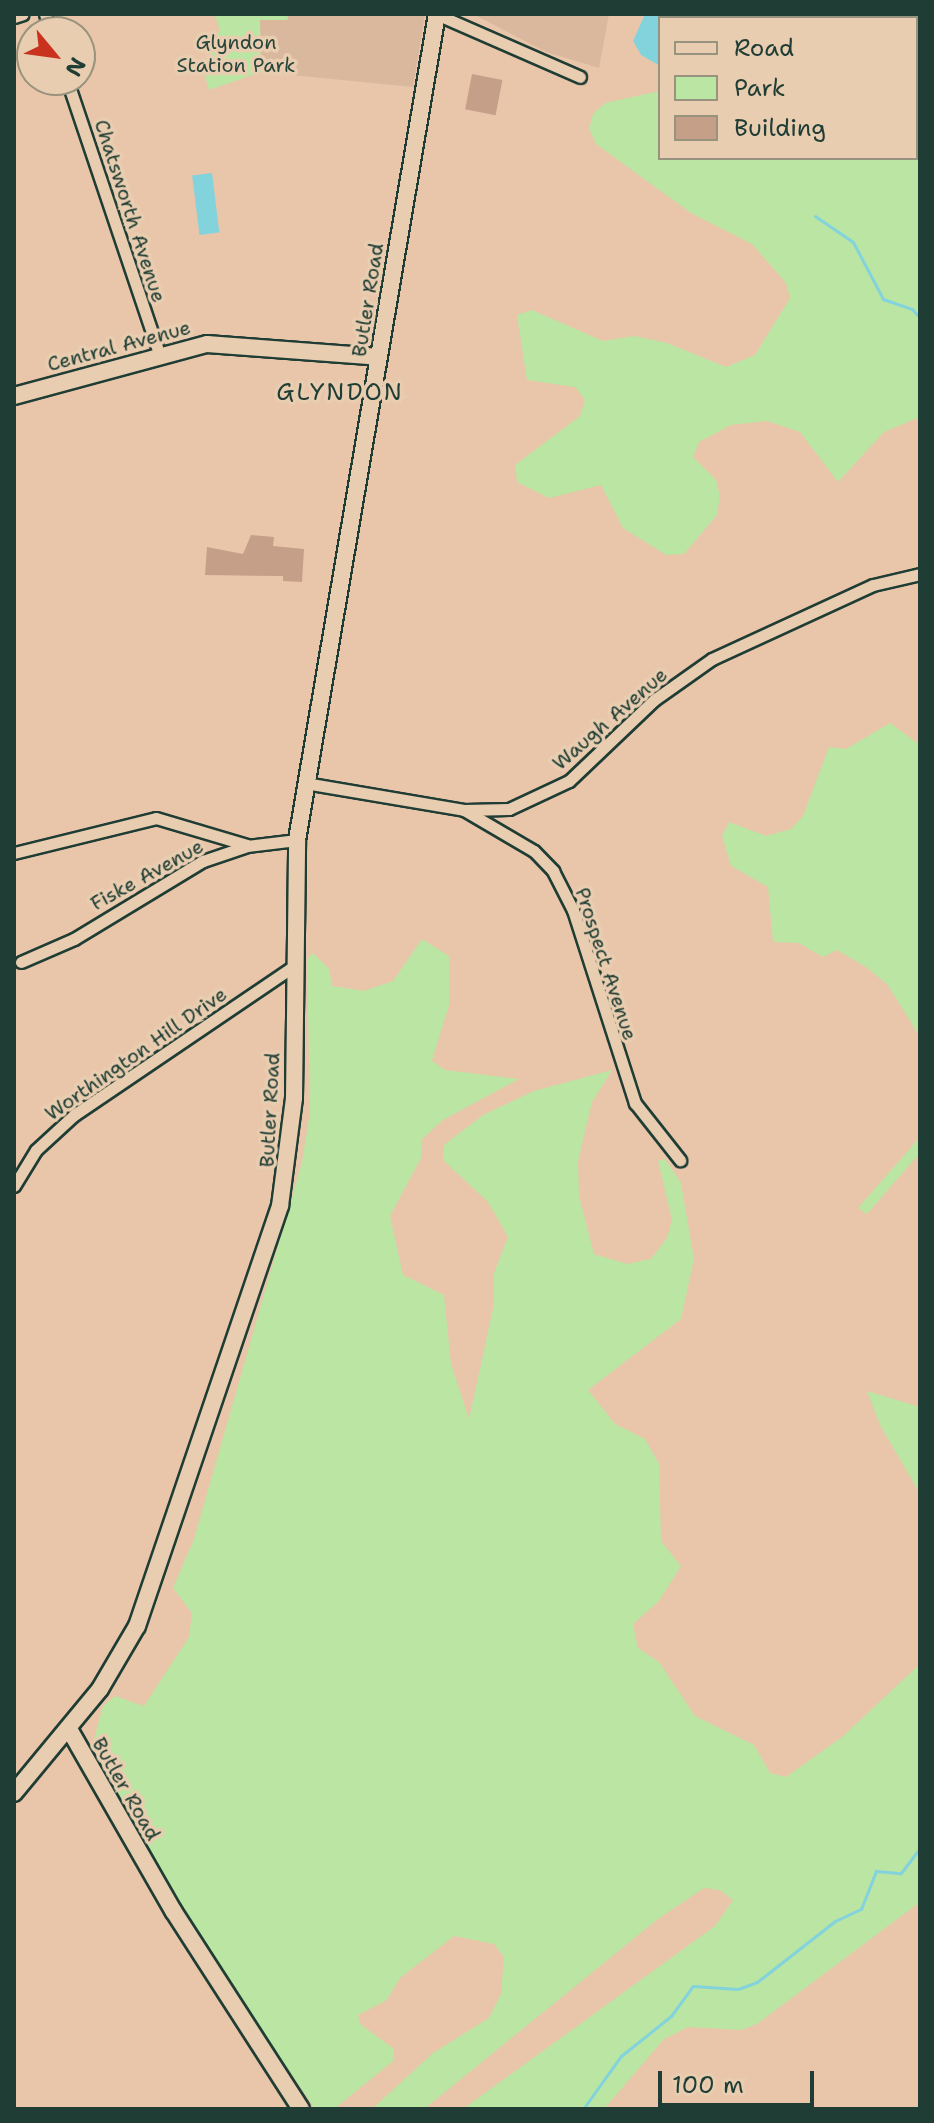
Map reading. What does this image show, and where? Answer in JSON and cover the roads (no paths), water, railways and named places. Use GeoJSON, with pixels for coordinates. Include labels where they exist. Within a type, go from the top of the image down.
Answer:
{"type":"FeatureCollection","features":[{"type":"Feature","properties":{"kind":"main road","name":"Butler Road"},"geometry":{"type":"LineString","coordinates":[[301,2109],[174,1912],[69,1729],[115,1666],[153,1589],[272,1236],[291,1140],[297,840],[436,14]]}},
{"type":"Feature","properties":{"kind":"main road","name":"Central Avenue"},"geometry":{"type":"LineString","coordinates":[[14,396],[159,354],[224,343],[379,357]]}},
{"type":"Feature","properties":{"kind":"main road"},"geometry":{"type":"LineString","coordinates":[[14,1793],[69,1729]]}},
{"type":"Feature","properties":{"kind":"street"},"geometry":{"type":"LineString","coordinates":[[14,17],[23,14]]}},
{"type":"Feature","properties":{"kind":"street"},"geometry":{"type":"LineString","coordinates":[[436,14],[580,77]]}},
{"type":"Feature","properties":{"kind":"street","name":"Chatsworth Avenue"},"geometry":{"type":"LineString","coordinates":[[72,96],[159,354]]}},
{"type":"Feature","properties":{"kind":"street","name":"Waugh Avenue"},"geometry":{"type":"LineString","coordinates":[[305,783],[464,810],[509,809],[553,791],[691,672],[787,623],[841,600],[920,574]]}},
{"type":"Feature","properties":{"kind":"street","name":"Prospect Avenue"},"geometry":{"type":"LineString","coordinates":[[464,810],[534,851],[553,871],[573,910],[635,1103],[680,1160]]}},
{"type":"Feature","properties":{"kind":"street"},"geometry":{"type":"LineString","coordinates":[[14,853],[156,818],[247,846]]}},
{"type":"Feature","properties":{"kind":"street","name":"Fiske Avenue"},"geometry":{"type":"LineString","coordinates":[[21,962],[74,939],[203,861],[247,846],[297,840]]}},
{"type":"Feature","properties":{"kind":"street","name":"Worthington Hill Drive"},"geometry":{"type":"LineString","coordinates":[[14,1186],[36,1150],[74,1115],[294,966]]}},
{"type":"Feature","properties":{"kind":"water"},"geometry":{"type":"Polygon","coordinates":[[[645,14],[670,16],[658,16],[658,65],[641,55],[633,41],[645,14]]]}},
{"type":"Feature","properties":{"kind":"water"},"geometry":{"type":"Polygon","coordinates":[[[212,173],[219,233],[199,235],[192,175],[212,173]]]}},
{"type":"Feature","properties":{"kind":"waterway"},"geometry":{"type":"LineString","coordinates":[[815,216],[853,242],[883,299],[912,309],[920,318]]}},
{"type":"Feature","properties":{"kind":"waterway"},"geometry":{"type":"LineString","coordinates":[[583,2109],[621,2056],[671,2016],[693,1986],[738,1989],[757,1982],[835,1921],[861,1909],[876,1871],[901,1873],[920,1848]]}},
{"type":"Feature","properties":{"kind":"district","name":"GLYNDON"},"geometry":{"type":"Point","coordinates":[340,393]}},
{"type":"Feature","properties":{"kind":"park label","name":"Glyndon Station Park"},"geometry":{"type":"Point","coordinates":[236,54]}}]}
